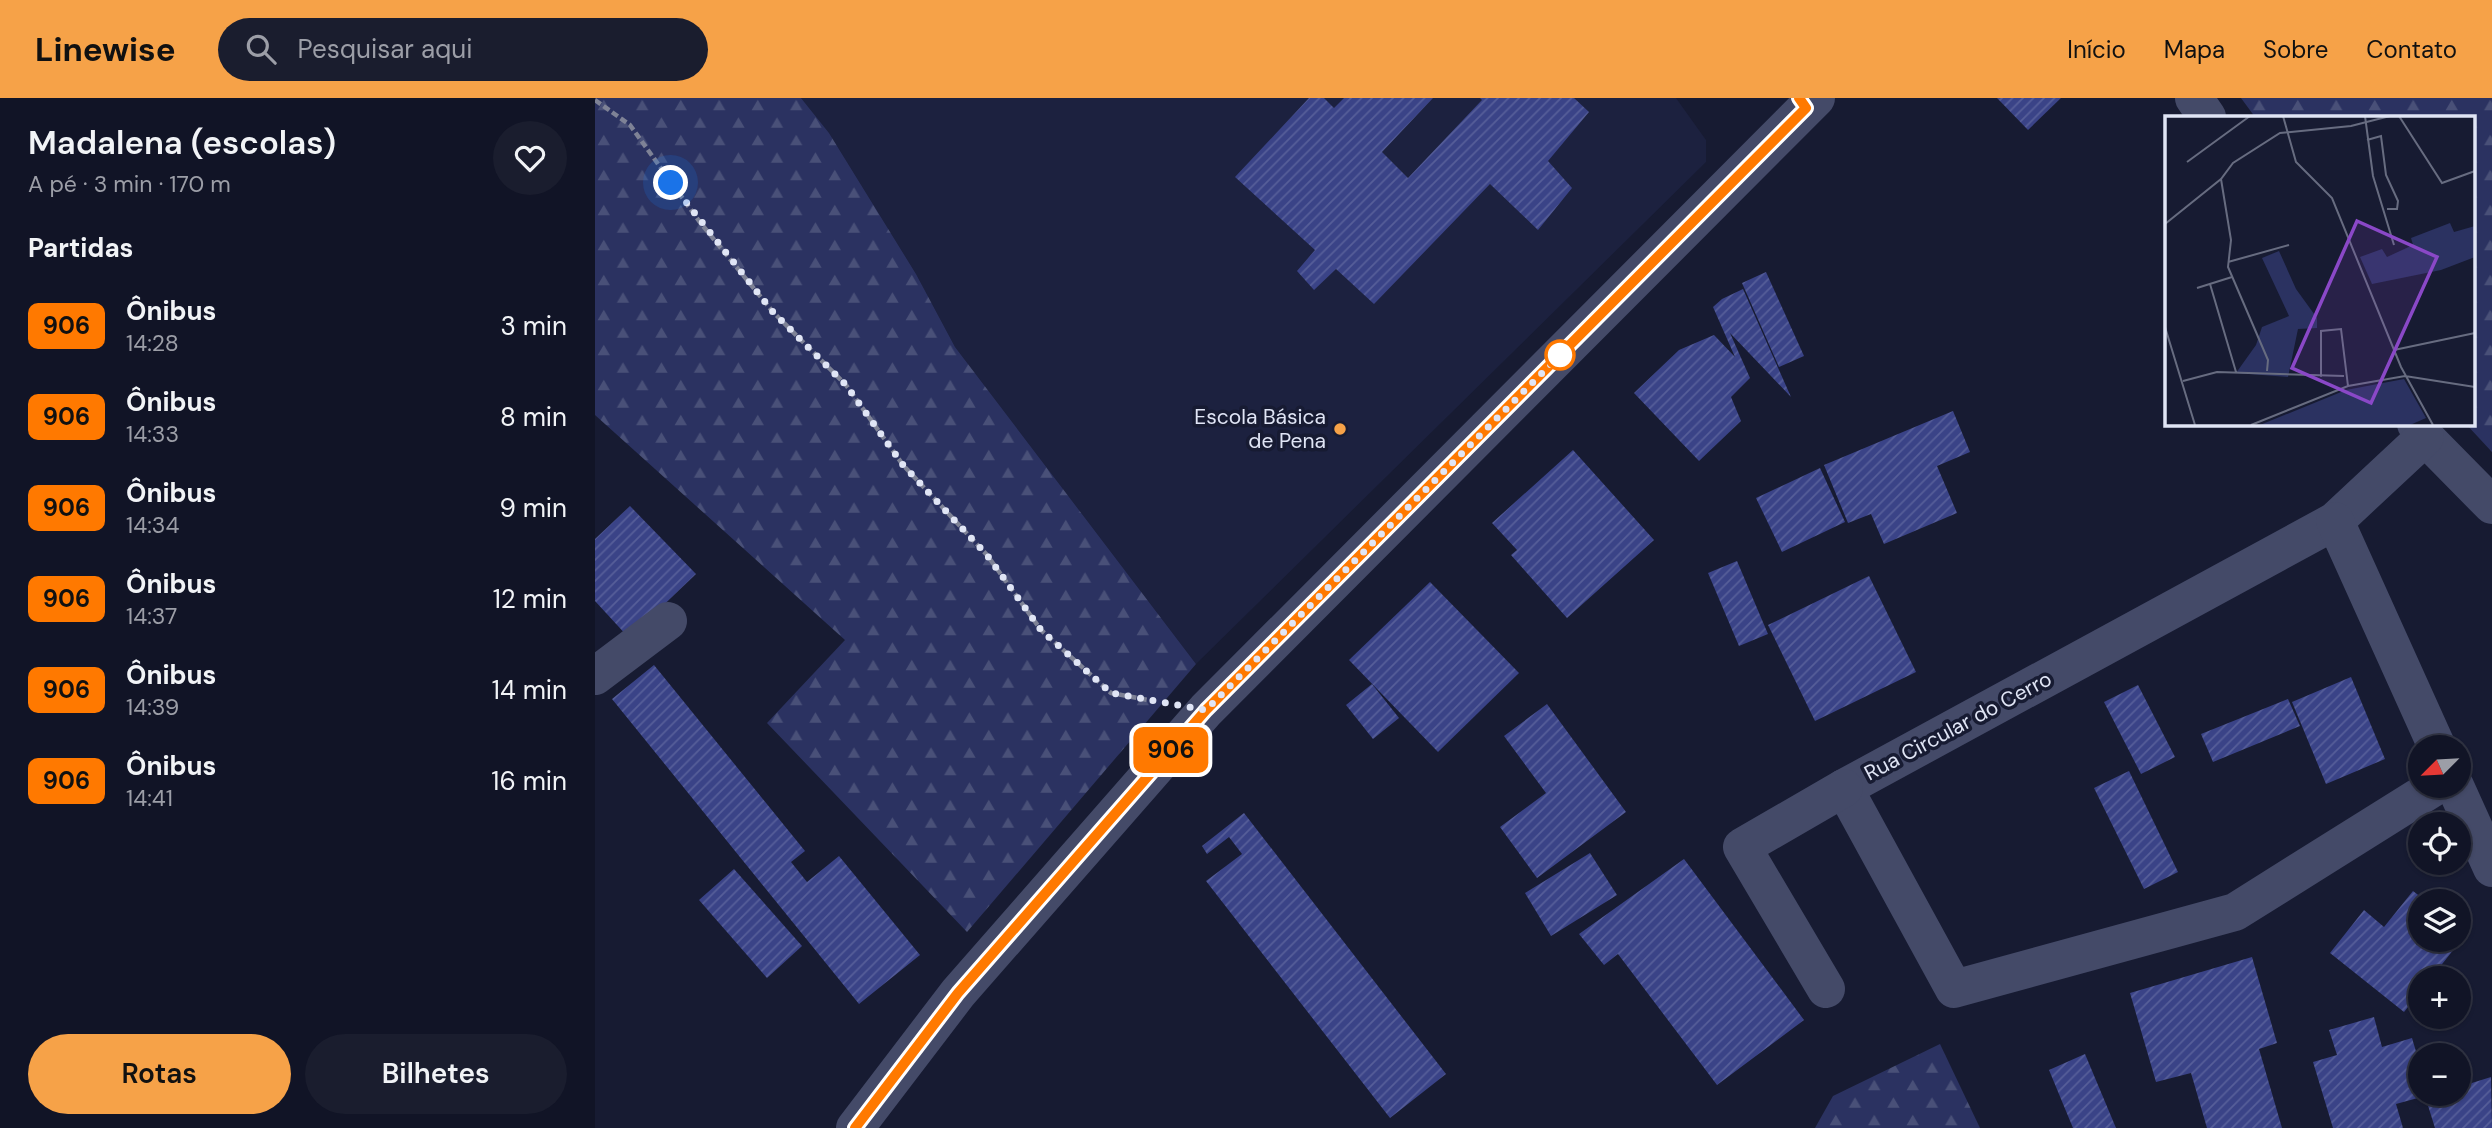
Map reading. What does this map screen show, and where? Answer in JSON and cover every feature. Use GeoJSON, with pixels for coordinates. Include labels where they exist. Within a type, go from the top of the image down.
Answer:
{"type":"FeatureCollection","features":[{"type":"Feature","properties":{"kind":"street"},"geometry":{"type":"LineString","coordinates":[[2194,98],[2206,116]]}},
{"type":"Feature","properties":{"kind":"street"},"geometry":{"type":"LineString","coordinates":[[855,1128],[958,993],[1206,710],[1807,101]]}},
{"type":"Feature","properties":{"kind":"street"},"geometry":{"type":"LineString","coordinates":[[2421,430],[2492,505]]}},
{"type":"Feature","properties":{"kind":"street","name":"Rua Circular do Cerro"},"geometry":{"type":"LineString","coordinates":[[2417,798],[2235,912],[1954,989],[1844,788],[2335,521],[2421,430]]}},
{"type":"Feature","properties":{"kind":"street"},"geometry":{"type":"LineString","coordinates":[[2335,521],[2432,735]]}},
{"type":"Feature","properties":{"kind":"street"},"geometry":{"type":"LineString","coordinates":[[595,676],[669,621]]}},
{"type":"Feature","properties":{"kind":"street"},"geometry":{"type":"LineString","coordinates":[[1826,989],[1742,846],[1844,788]]}},
{"type":"Feature","properties":{"kind":"street"},"geometry":{"type":"LineString","coordinates":[[2460,798],[2492,868]]}},
{"type":"Feature","properties":{"kind":"path"},"geometry":{"type":"LineString","coordinates":[[595,100],[630,125],[699,221],[773,312],[846,385],[903,465],[987,555],[1041,630],[1111,693],[1206,710]]}},
{"type":"Feature","properties":{"kind":"shaded area"},"geometry":{"type":"Polygon","coordinates":[[[801,98],[1676,98],[1706,140],[1706,162],[1196,664],[955,347],[916,274],[829,133],[801,98]]]}},
{"type":"Feature","properties":{"kind":"green space"},"geometry":{"type":"Polygon","coordinates":[[[595,98],[801,98],[829,133],[916,274],[955,347],[1196,664],[967,932],[767,723],[845,640],[595,415],[595,98]]]}},
{"type":"Feature","properties":{"kind":"green space"},"geometry":{"type":"Polygon","coordinates":[[[2241,98],[2492,98],[2492,452],[2467,425],[2475,425],[2475,116],[2254,116],[2241,98]]]}},
{"type":"Feature","properties":{"kind":"green space"},"geometry":{"type":"Polygon","coordinates":[[[1940,1044],[1980,1128],[1815,1128],[1833,1096],[1940,1044]]]}},
{"type":"Feature","properties":{"kind":"building"},"geometry":{"type":"Polygon","coordinates":[[[1309,98],[1324,98],[1334,108],[1344,98],[1433,98],[1382,152],[1408,178],[1482,100],[1480,98],[1574,98],[1589,112],[1548,161],[1572,188],[1538,230],[1490,184],[1374,304],[1336,269],[1314,290],[1297,271],[1315,250],[1235,177],[1309,98]]]}},
{"type":"Feature","properties":{"kind":"building"},"geometry":{"type":"Polygon","coordinates":[[[1997,98],[2061,98],[2028,130],[1997,98]]]}},
{"type":"Feature","properties":{"kind":"building"},"geometry":{"type":"Polygon","coordinates":[[[1766,272],[1804,356],[1779,367],[1742,283],[1766,272]]]}},
{"type":"Feature","properties":{"kind":"building"},"geometry":{"type":"Polygon","coordinates":[[[1743,289],[1791,397],[1730,333],[1750,378],[1731,397],[1741,421],[1699,461],[1634,393],[1679,350],[1714,335],[1735,357],[1713,307],[1722,299],[1743,289]]]}},
{"type":"Feature","properties":{"kind":"building"},"geometry":{"type":"Polygon","coordinates":[[[1953,411],[1970,452],[1937,466],[1957,513],[1884,544],[1871,514],[1848,523],[1824,465],[1953,411]]]}},
{"type":"Feature","properties":{"kind":"building"},"geometry":{"type":"Polygon","coordinates":[[[1573,450],[1654,540],[1567,618],[1511,555],[1517,550],[1492,523],[1573,450]]]}},
{"type":"Feature","properties":{"kind":"building"},"geometry":{"type":"Polygon","coordinates":[[[1820,468],[1845,522],[1782,552],[1756,498],[1820,468]]]}},
{"type":"Feature","properties":{"kind":"building"},"geometry":{"type":"Polygon","coordinates":[[[630,506],[696,574],[629,638],[595,601],[595,539],[630,506]]]}},
{"type":"Feature","properties":{"kind":"building"},"geometry":{"type":"Polygon","coordinates":[[[1737,561],[1768,634],[1739,646],[1708,573],[1737,561]]]}},
{"type":"Feature","properties":{"kind":"building"},"geometry":{"type":"Polygon","coordinates":[[[1869,576],[1916,672],[1815,721],[1768,625],[1869,576]]]}},
{"type":"Feature","properties":{"kind":"building"},"geometry":{"type":"Polygon","coordinates":[[[1430,582],[1519,673],[1438,752],[1349,660],[1430,582]]]}},
{"type":"Feature","properties":{"kind":"building"},"geometry":{"type":"Polygon","coordinates":[[[654,665],[805,851],[791,862],[807,882],[839,856],[920,955],[859,1004],[612,699],[654,665]]]}},
{"type":"Feature","properties":{"kind":"building"},"geometry":{"type":"Polygon","coordinates":[[[2351,677],[2385,759],[2326,784],[2292,702],[2351,677]]]}},
{"type":"Feature","properties":{"kind":"building"},"geometry":{"type":"Polygon","coordinates":[[[1372,684],[1399,718],[1373,739],[1346,705],[1372,684]]]}},
{"type":"Feature","properties":{"kind":"building"},"geometry":{"type":"Polygon","coordinates":[[[2138,685],[2175,757],[2141,774],[2104,702],[2138,685]]]}},
{"type":"Feature","properties":{"kind":"building"},"geometry":{"type":"Polygon","coordinates":[[[2288,699],[2300,726],[2213,762],[2201,734],[2288,699]]]}},
{"type":"Feature","properties":{"kind":"building"},"geometry":{"type":"Polygon","coordinates":[[[1547,704],[1626,812],[1537,878],[1500,827],[1546,793],[1504,736],[1547,704]]]}},
{"type":"Feature","properties":{"kind":"building"},"geometry":{"type":"Polygon","coordinates":[[[2129,771],[2178,872],[2144,889],[2094,788],[2129,771]]]}},
{"type":"Feature","properties":{"kind":"building"},"geometry":{"type":"Polygon","coordinates":[[[1244,813],[1446,1074],[1390,1118],[1206,881],[1242,854],[1229,837],[1207,854],[1202,846],[1244,813]]]}},
{"type":"Feature","properties":{"kind":"building"},"geometry":{"type":"Polygon","coordinates":[[[1590,853],[1617,895],[1551,936],[1525,893],[1590,853]]]}},
{"type":"Feature","properties":{"kind":"building"},"geometry":{"type":"Polygon","coordinates":[[[1684,859],[1804,1020],[1717,1085],[1618,954],[1604,965],[1579,934],[1684,859]]]}},
{"type":"Feature","properties":{"kind":"building"},"geometry":{"type":"Polygon","coordinates":[[[734,869],[802,946],[767,978],[699,900],[734,869]]]}},
{"type":"Feature","properties":{"kind":"building"},"geometry":{"type":"Polygon","coordinates":[[[2408,897],[2408,952],[2452,952],[2441,966],[2408,966],[2408,1007],[2404,1012],[2330,953],[2364,910],[2384,927],[2408,897]]]}},
{"type":"Feature","properties":{"kind":"building"},"geometry":{"type":"Polygon","coordinates":[[[2252,957],[2277,1043],[2259,1049],[2282,1128],[2207,1128],[2191,1073],[2156,1082],[2130,993],[2252,957]]]}},
{"type":"Feature","properties":{"kind":"building"},"geometry":{"type":"Polygon","coordinates":[[[2374,1017],[2382,1047],[2412,1038],[2413,1043],[2408,1043],[2408,1101],[2396,1104],[2403,1128],[2333,1128],[2313,1062],[2337,1055],[2329,1030],[2374,1017]]]}},
{"type":"Feature","properties":{"kind":"building"},"geometry":{"type":"Polygon","coordinates":[[[2085,1054],[2116,1128],[2073,1128],[2049,1070],[2085,1054]]]}},
{"type":"Feature","properties":{"kind":"building"},"geometry":{"type":"Polygon","coordinates":[[[2491,1077],[2492,1128],[2435,1128],[2428,1106],[2471,1106],[2471,1083],[2491,1077]]]}},
{"type":"Feature","properties":{"kind":"bus line","name":"906"},"geometry":{"type":"LineString","coordinates":[[855,1128],[958,993],[1206,710],[1806,108],[1799,98]]}},
{"type":"Feature","properties":{"kind":"place","name":"Escola Básica de Pena"},"geometry":{"type":"Point","coordinates":[1340,429]}},
{"type":"Feature","properties":{"kind":"route"},"geometry":{"type":"LineString","coordinates":[[671,183],[773,312],[846,385],[903,465],[987,555],[1041,630],[1111,693],[1206,710],[1560,355]]}}]}
